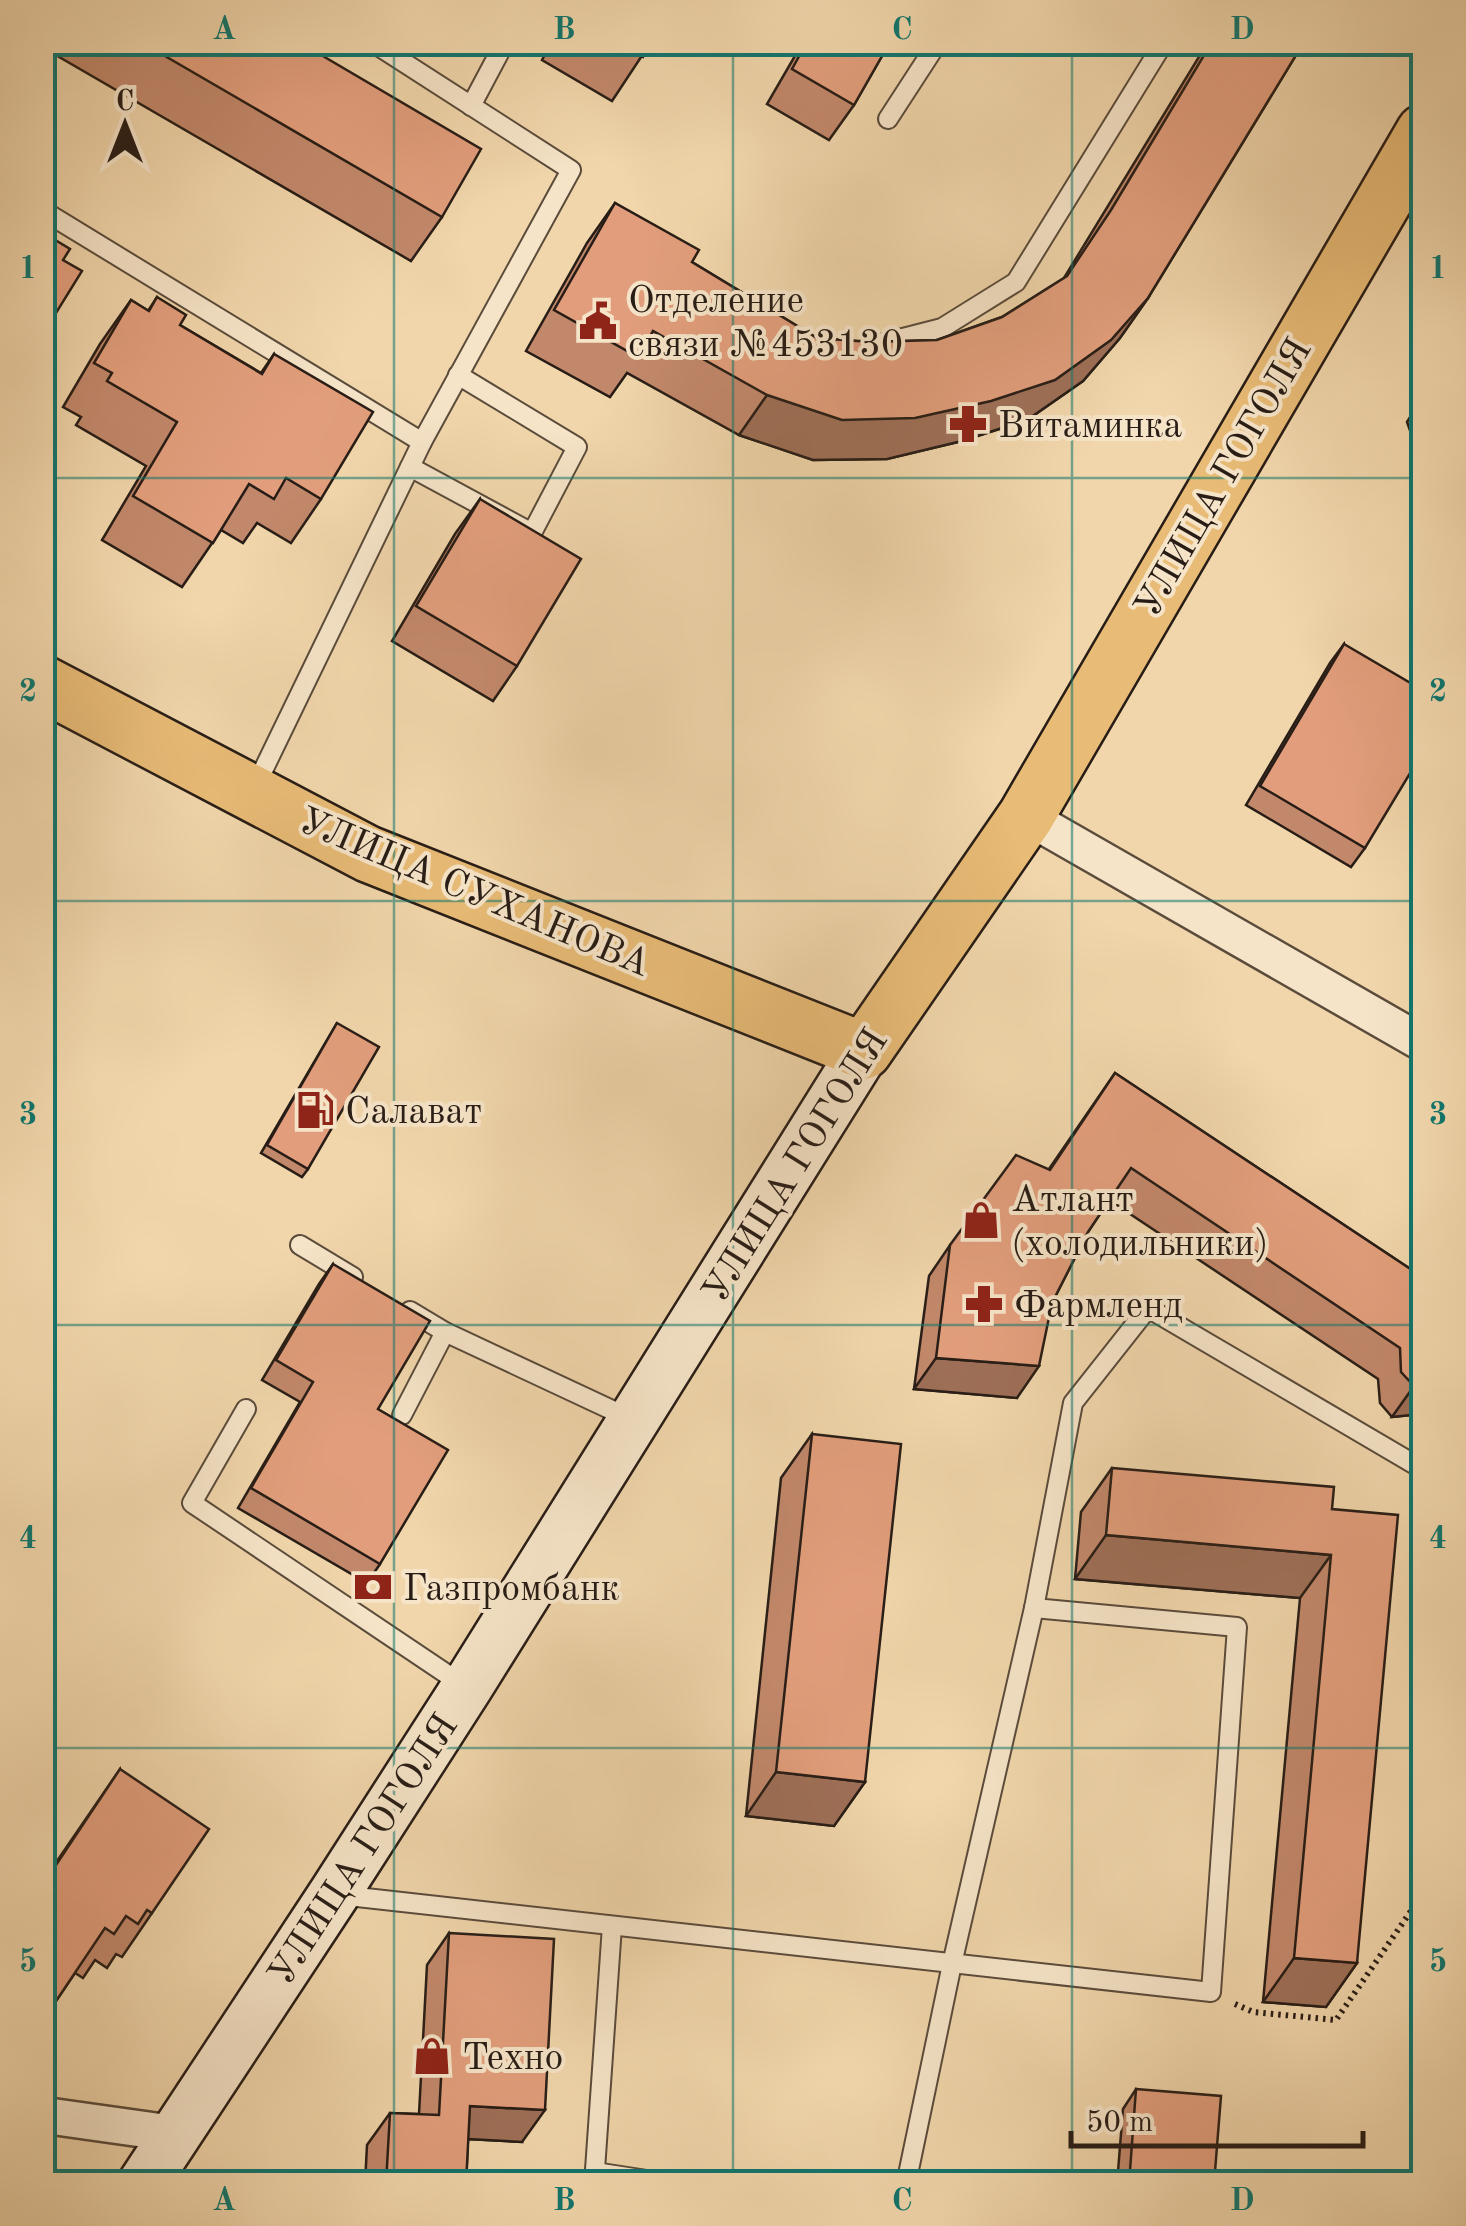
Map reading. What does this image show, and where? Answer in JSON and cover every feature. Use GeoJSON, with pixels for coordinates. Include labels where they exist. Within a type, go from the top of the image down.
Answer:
{"type":"FeatureCollection","features":[{"type":"Feature","properties":{"kind":"main road","name":"УЛИЦА ГОГОЛЯ"},"geometry":{"type":"LineString","coordinates":[[864,1051],[1026,816],[1424,132]]}},
{"type":"Feature","properties":{"kind":"main road","name":"УЛИЦА СУХАНОВА"},"geometry":{"type":"LineString","coordinates":[[42,683],[368,854],[864,1051]]}},
{"type":"Feature","properties":{"kind":"street"},"geometry":{"type":"LineString","coordinates":[[1026,816],[1424,1044]]}},
{"type":"Feature","properties":{"kind":"street","name":"УЛИЦА ГОГОЛЯ"},"geometry":{"type":"LineString","coordinates":[[143,2184],[466,1687],[864,1051]]}},
{"type":"Feature","properties":{"kind":"street"},"geometry":{"type":"LineString","coordinates":[[42,2115],[177,2134]]}},
{"type":"Feature","properties":{"kind":"lane"},"geometry":{"type":"LineString","coordinates":[[252,793],[422,442],[571,170],[372,42]]}},
{"type":"Feature","properties":{"kind":"lane"},"geometry":{"type":"LineString","coordinates":[[471,106],[506,42]]}},
{"type":"Feature","properties":{"kind":"lane"},"geometry":{"type":"LineString","coordinates":[[888,118],[938,42]]}},
{"type":"Feature","properties":{"kind":"lane"},"geometry":{"type":"LineString","coordinates":[[849,344],[865,347],[942,328],[1016,282],[1164,42]]}},
{"type":"Feature","properties":{"kind":"lane"},"geometry":{"type":"LineString","coordinates":[[42,210],[422,442]]}},
{"type":"Feature","properties":{"kind":"lane"},"geometry":{"type":"LineString","coordinates":[[410,466],[532,533],[577,447],[458,375]]}},
{"type":"Feature","properties":{"kind":"lane"},"geometry":{"type":"LineString","coordinates":[[300,1245],[365,1284]]}},
{"type":"Feature","properties":{"kind":"lane"},"geometry":{"type":"LineString","coordinates":[[397,1303],[445,1332],[634,1420]]}},
{"type":"Feature","properties":{"kind":"lane"},"geometry":{"type":"LineString","coordinates":[[906,2184],[1034,1608],[1074,1404],[1148,1308],[1424,1470]]}},
{"type":"Feature","properties":{"kind":"lane"},"geometry":{"type":"LineString","coordinates":[[402,1414],[445,1332]]}},
{"type":"Feature","properties":{"kind":"lane"},"geometry":{"type":"LineString","coordinates":[[246,1409],[192,1503],[466,1687]]}},
{"type":"Feature","properties":{"kind":"lane"},"geometry":{"type":"LineString","coordinates":[[334,1894],[1211,1992],[1237,1627],[1034,1608]]}},
{"type":"Feature","properties":{"kind":"lane"},"geometry":{"type":"LineString","coordinates":[[612,1926],[594,2178],[673,2184]]}},
{"type":"Feature","properties":{"kind":"path"},"geometry":{"type":"LineString","coordinates":[[1211,1992],[1253,2012],[1336,2020],[1424,1892]]}},
{"type":"Feature","properties":{"kind":"building"},"geometry":{"type":"Polygon","coordinates":[[[141,42],[299,42],[481,149],[442,217],[141,42]]]}},
{"type":"Feature","properties":{"kind":"building"},"geometry":{"type":"Polygon","coordinates":[[[618,42],[651,42],[643,57],[618,42]]]}},
{"type":"Feature","properties":{"kind":"building"},"geometry":{"type":"Polygon","coordinates":[[[807,42],[890,42],[854,105],[792,69],[807,42]]]}},
{"type":"Feature","properties":{"kind":"building"},"geometry":{"type":"Polygon","coordinates":[[[1212,42],[1304,42],[1148,298],[1111,340],[1055,380],[991,401],[915,418],[842,420],[767,395],[653,331],[638,357],[554,310],[615,203],[699,250],[692,262],[817,338],[870,342],[937,340],[1002,317],[1067,276],[1212,42]]]}},
{"type":"Feature","properties":{"kind":"building"},"geometry":{"type":"Polygon","coordinates":[[[42,232],[70,249],[63,260],[82,271],[43,334],[42,232]]]}},
{"type":"Feature","properties":{"kind":"building"},"geometry":{"type":"Polygon","coordinates":[[[157,297],[186,315],[180,325],[262,374],[274,354],[373,412],[321,499],[286,478],[274,499],[249,484],[213,543],[133,496],[177,422],[107,381],[112,373],[94,363],[131,300],[149,311],[157,297]]]}},
{"type":"Feature","properties":{"kind":"building"},"geometry":{"type":"Polygon","coordinates":[[[480,499],[581,559],[517,666],[416,606],[480,499]]]}},
{"type":"Feature","properties":{"kind":"building"},"geometry":{"type":"Polygon","coordinates":[[[1344,644],[1424,691],[1424,750],[1365,848],[1260,786],[1344,644]]]}},
{"type":"Feature","properties":{"kind":"building"},"geometry":{"type":"Polygon","coordinates":[[[337,1023],[379,1047],[308,1169],[267,1145],[337,1023]]]}},
{"type":"Feature","properties":{"kind":"building"},"geometry":{"type":"Polygon","coordinates":[[[1115,1073],[1424,1278],[1424,1385],[1414,1386],[1401,1372],[1400,1348],[1131,1168],[1088,1232],[1052,1303],[1039,1366],[936,1358],[950,1245],[1016,1155],[1050,1170],[1115,1073]]]}},
{"type":"Feature","properties":{"kind":"building"},"geometry":{"type":"Polygon","coordinates":[[[333,1264],[430,1321],[378,1409],[448,1450],[380,1564],[251,1488],[313,1382],[276,1360],[333,1264]]]}},
{"type":"Feature","properties":{"kind":"building"},"geometry":{"type":"Polygon","coordinates":[[[812,1434],[901,1444],[865,1782],[776,1772],[812,1434]]]}},
{"type":"Feature","properties":{"kind":"building"},"geometry":{"type":"Polygon","coordinates":[[[1112,1468],[1334,1487],[1332,1509],[1398,1515],[1357,1963],[1294,1958],[1331,1555],[1106,1535],[1112,1468]]]}},
{"type":"Feature","properties":{"kind":"building"},"geometry":{"type":"Polygon","coordinates":[[[120,1769],[209,1829],[152,1913],[147,1910],[138,1924],[126,1916],[114,1934],[105,1928],[42,2022],[42,1886],[120,1769]]]}},
{"type":"Feature","properties":{"kind":"building"},"geometry":{"type":"Polygon","coordinates":[[[449,1933],[554,1939],[545,2110],[470,2106],[466,2184],[386,2184],[390,2113],[439,2115],[449,1933]]]}},
{"type":"Feature","properties":{"kind":"building"},"geometry":{"type":"Polygon","coordinates":[[[1136,2089],[1221,2096],[1214,2184],[1129,2184],[1136,2089]]]}},
{"type":"Feature","properties":{"kind":"place","name":"Отделение связи №453130"},"geometry":{"type":"Point","coordinates":[598,321]}},
{"type":"Feature","properties":{"kind":"place","name":"Витаминка"},"geometry":{"type":"Point","coordinates":[968,424]}},
{"type":"Feature","properties":{"kind":"place","name":"Салават"},"geometry":{"type":"Point","coordinates":[315,1110]}},
{"type":"Feature","properties":{"kind":"place","name":"Атлант (холодильники)"},"geometry":{"type":"Point","coordinates":[981,1220]}},
{"type":"Feature","properties":{"kind":"place","name":"Фармленд"},"geometry":{"type":"Point","coordinates":[984,1304]}},
{"type":"Feature","properties":{"kind":"place","name":"Газпромбанк"},"geometry":{"type":"Point","coordinates":[373,1587]}},
{"type":"Feature","properties":{"kind":"place","name":"Техно"},"geometry":{"type":"Point","coordinates":[432,2056]}}]}
